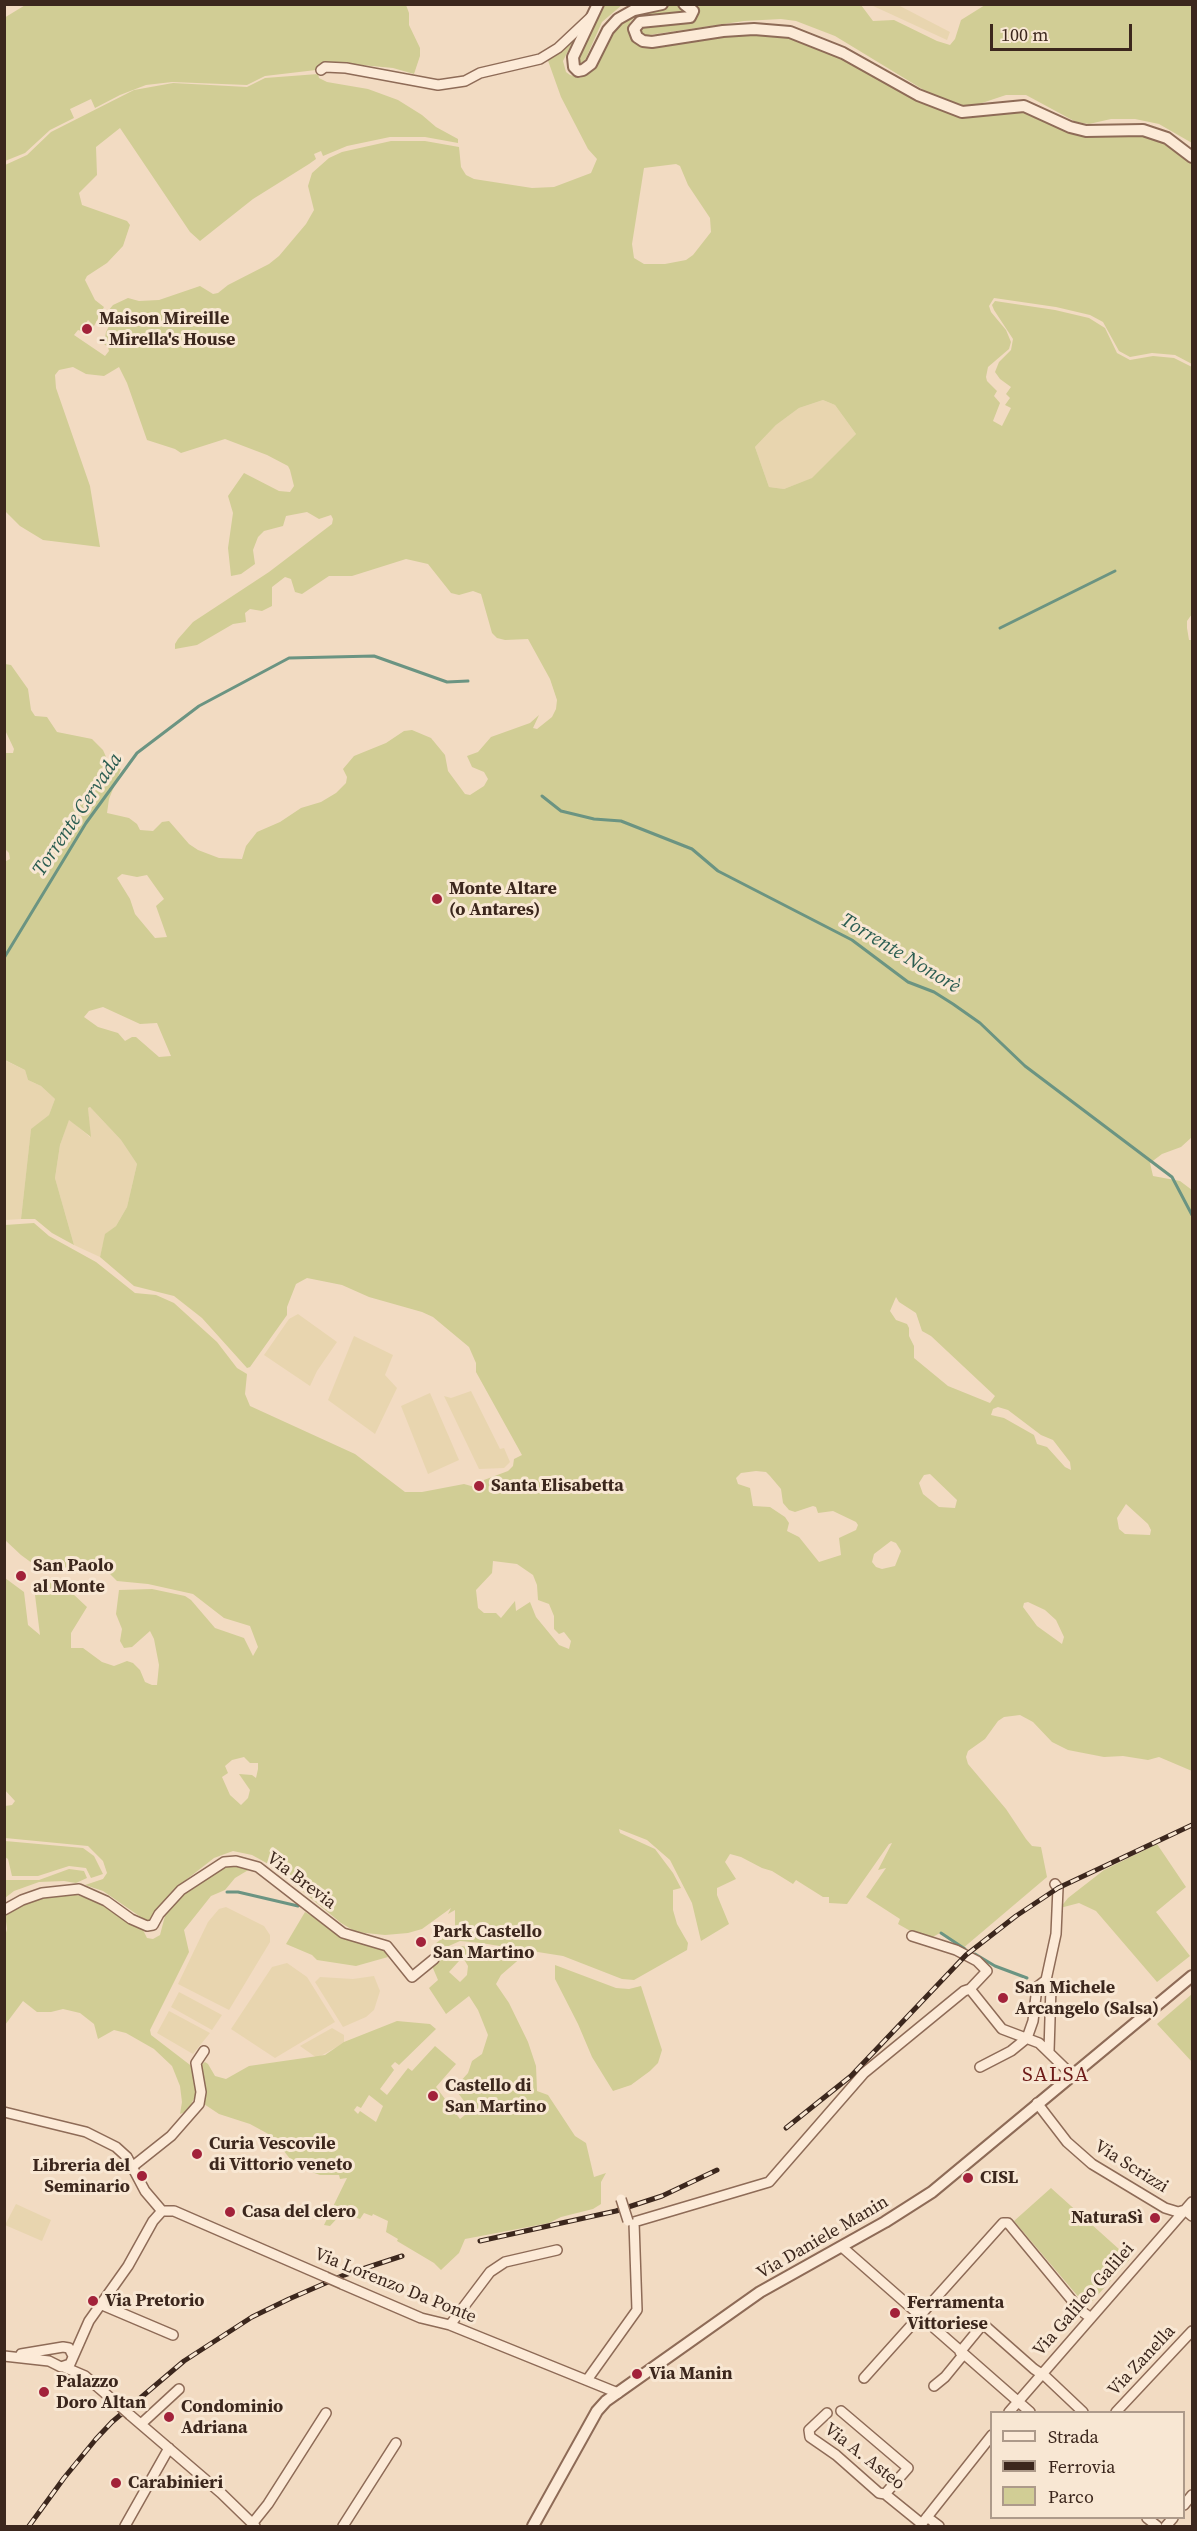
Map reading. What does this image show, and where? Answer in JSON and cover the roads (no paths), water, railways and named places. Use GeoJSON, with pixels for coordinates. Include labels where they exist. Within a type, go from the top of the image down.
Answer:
{"type":"FeatureCollection","features":[{"type":"Feature","properties":{"kind":"street"},"geometry":{"type":"LineString","coordinates":[[598,4],[573,57],[574,67],[578,70],[584,70],[591,64],[608,30],[618,19],[634,10],[663,4]]}},
{"type":"Feature","properties":{"kind":"street"},"geometry":{"type":"LineString","coordinates":[[684,4],[693,11],[690,17],[640,22],[634,29],[637,37],[643,41],[652,42],[754,29],[789,32],[843,52],[918,95],[962,112],[1024,105],[1070,127],[1086,130],[1143,130],[1167,138],[1192,157]]}},
{"type":"Feature","properties":{"kind":"street"},"geometry":{"type":"LineString","coordinates":[[321,70],[325,67],[346,68],[438,85],[465,81],[480,73],[540,59],[558,48],[591,17]]}},
{"type":"Feature","properties":{"kind":"street","name":"Via Brevia"},"geometry":{"type":"LineString","coordinates":[[4,1910],[42,1893],[79,1889],[105,1901],[131,1919],[147,1926],[153,1925],[172,1898],[224,1862],[249,1863],[267,1874],[343,1933],[387,1946],[412,1977],[434,1959]]}},
{"type":"Feature","properties":{"kind":"street"},"geometry":{"type":"LineString","coordinates":[[980,2067],[1011,2051],[1027,2038],[1033,2021],[1037,1987],[1046,1980],[1056,1934],[1058,1891],[1055,1884]]}},
{"type":"Feature","properties":{"kind":"street"},"geometry":{"type":"LineString","coordinates":[[634,2250],[636,2238],[634,2222],[769,2182],[864,2073],[986,1974],[986,1967],[956,1950],[912,1936]]}},
{"type":"Feature","properties":{"kind":"street","name":"Via Daniele Manin"},"geometry":{"type":"LineString","coordinates":[[532,2526],[597,2411],[618,2393],[760,2292],[842,2247],[932,2192],[1192,1976]]}},
{"type":"Feature","properties":{"kind":"street"},"geometry":{"type":"LineString","coordinates":[[1046,1980],[1051,1987],[1049,2051]]}},
{"type":"Feature","properties":{"kind":"street"},"geometry":{"type":"LineString","coordinates":[[970,1989],[1002,2029],[1027,2038],[1049,2051],[1072,2075]]}},
{"type":"Feature","properties":{"kind":"street"},"geometry":{"type":"LineString","coordinates":[[132,2167],[171,2136],[199,2104],[201,2092],[196,2062],[204,2051]]}},
{"type":"Feature","properties":{"kind":"street","name":"Via Scrizzi"},"geometry":{"type":"LineString","coordinates":[[1038,2103],[1073,2148],[1106,2174],[1165,2208],[1189,2213]]}},
{"type":"Feature","properties":{"kind":"street"},"geometry":{"type":"LineString","coordinates":[[4,2112],[86,2132],[116,2147],[127,2157],[145,2191],[162,2211],[155,2217],[128,2265],[89,2320],[72,2362],[60,2365]]}},
{"type":"Feature","properties":{"kind":"street"},"geometry":{"type":"LineString","coordinates":[[587,2380],[637,2310],[634,2250],[620,2197]]}},
{"type":"Feature","properties":{"kind":"street","name":"Via Galileo Galilei"},"geometry":{"type":"LineString","coordinates":[[1010,2411],[1091,2318],[1189,2213],[1192,2202]]}},
{"type":"Feature","properties":{"kind":"street","name":"Via Lorenzo Da Ponte"},"geometry":{"type":"LineString","coordinates":[[162,2211],[171,2210],[421,2318],[450,2325],[618,2393]]}},
{"type":"Feature","properties":{"kind":"street"},"geometry":{"type":"LineString","coordinates":[[864,2378],[1003,2223],[1008,2223],[1080,2310],[1091,2318]]}},
{"type":"Feature","properties":{"kind":"street"},"geometry":{"type":"LineString","coordinates":[[842,2247],[961,2354],[1029,2411]]}},
{"type":"Feature","properties":{"kind":"street"},"geometry":{"type":"LineString","coordinates":[[450,2325],[490,2272],[505,2262],[557,2250]]}},
{"type":"Feature","properties":{"kind":"street"},"geometry":{"type":"LineString","coordinates":[[100,2304],[173,2335]]}},
{"type":"Feature","properties":{"kind":"street"},"geometry":{"type":"LineString","coordinates":[[60,2365],[54,2354],[89,2320]]}},
{"type":"Feature","properties":{"kind":"street"},"geometry":{"type":"LineString","coordinates":[[934,2386],[945,2377],[983,2324],[1082,2411]]}},
{"type":"Feature","properties":{"kind":"street","name":"Via Zanella"},"geometry":{"type":"LineString","coordinates":[[1117,2411],[1192,2331]]}},
{"type":"Feature","properties":{"kind":"street"},"geometry":{"type":"LineString","coordinates":[[4,2356],[61,2347],[69,2348],[73,2356]]}},
{"type":"Feature","properties":{"kind":"street"},"geometry":{"type":"LineString","coordinates":[[4,2356],[60,2365],[85,2376],[221,2493],[254,2525],[326,2413]]}},
{"type":"Feature","properties":{"kind":"street"},"geometry":{"type":"LineString","coordinates":[[141,2424],[179,2389]]}},
{"type":"Feature","properties":{"kind":"street"},"geometry":{"type":"LineString","coordinates":[[841,2411],[908,2468],[885,2494]]}},
{"type":"Feature","properties":{"kind":"street","name":"Via A. Asteo"},"geometry":{"type":"LineString","coordinates":[[827,2413],[809,2430],[810,2437],[836,2455],[879,2493],[885,2494],[923,2522],[939,2526]]}},
{"type":"Feature","properties":{"kind":"street"},"geometry":{"type":"LineString","coordinates":[[923,2522],[990,2438]]}},
{"type":"Feature","properties":{"kind":"street"},"geometry":{"type":"LineString","coordinates":[[343,2526],[396,2443]]}},
{"type":"Feature","properties":{"kind":"street"},"geometry":{"type":"LineString","coordinates":[[125,2526],[169,2448]]}},
{"type":"Feature","properties":{"kind":"waterway"},"geometry":{"type":"LineString","coordinates":[[1000,628],[1115,571]]}},
{"type":"Feature","properties":{"kind":"waterway","name":"Torrente Cervada"},"geometry":{"type":"LineString","coordinates":[[4,958],[86,823],[137,753],[199,706],[289,658],[374,656],[447,682],[468,681]]}},
{"type":"Feature","properties":{"kind":"waterway","name":"Torrente Nonorè"},"geometry":{"type":"LineString","coordinates":[[542,796],[561,811],[594,819],[621,821],[692,849],[718,871],[852,940],[908,982],[934,992],[953,1004],[980,1023],[1025,1066],[1172,1177],[1192,1215]]}},
{"type":"Feature","properties":{"kind":"waterway"},"geometry":{"type":"LineString","coordinates":[[227,1892],[238,1892],[298,1906]]}},
{"type":"Feature","properties":{"kind":"waterway"},"geometry":{"type":"LineString","coordinates":[[941,1933],[965,1949]]}},
{"type":"Feature","properties":{"kind":"waterway"},"geometry":{"type":"LineString","coordinates":[[975,1954],[995,1966],[1027,1978]]}},
{"type":"Feature","properties":{"kind":"railway"},"geometry":{"type":"LineString","coordinates":[[786,2128],[851,2076],[966,1955],[1016,1916],[1058,1888],[1192,1825]]}},
{"type":"Feature","properties":{"kind":"railway"},"geometry":{"type":"LineString","coordinates":[[480,2241],[616,2211],[662,2196],[717,2170]]}},
{"type":"Feature","properties":{"kind":"railway"},"geometry":{"type":"LineString","coordinates":[[29,2526],[96,2439],[112,2422],[184,2361],[252,2317],[289,2299],[344,2275],[402,2256]]}},
{"type":"Feature","properties":{"kind":"place","name":"Maison Mireille - Mirella's House"},"geometry":{"type":"Point","coordinates":[87,329]}},
{"type":"Feature","properties":{"kind":"place","name":"Monte Altare (o Antares)"},"geometry":{"type":"Point","coordinates":[437,899]}},
{"type":"Feature","properties":{"kind":"place","name":"Santa Elisabetta"},"geometry":{"type":"Point","coordinates":[479,1486]}},
{"type":"Feature","properties":{"kind":"place","name":"San Paolo al Monte"},"geometry":{"type":"Point","coordinates":[21,1576]}},
{"type":"Feature","properties":{"kind":"place","name":"Park Castello San Martino"},"geometry":{"type":"Point","coordinates":[421,1942]}},
{"type":"Feature","properties":{"kind":"place","name":"San Michele Arcangelo (Salsa)"},"geometry":{"type":"Point","coordinates":[1003,1998]}},
{"type":"Feature","properties":{"kind":"place","name":"Castello di San Martino"},"geometry":{"type":"Point","coordinates":[433,2096]}},
{"type":"Feature","properties":{"kind":"place","name":"Curia Vescovile di Vittorio veneto"},"geometry":{"type":"Point","coordinates":[197,2154]}},
{"type":"Feature","properties":{"kind":"place","name":"Libreria del Seminario"},"geometry":{"type":"Point","coordinates":[142,2176]}},
{"type":"Feature","properties":{"kind":"place","name":"CISL"},"geometry":{"type":"Point","coordinates":[968,2178]}},
{"type":"Feature","properties":{"kind":"place","name":"Casa del clero"},"geometry":{"type":"Point","coordinates":[230,2212]}},
{"type":"Feature","properties":{"kind":"place","name":"NaturaSì"},"geometry":{"type":"Point","coordinates":[1155,2218]}},
{"type":"Feature","properties":{"kind":"place","name":"Via Pretorio"},"geometry":{"type":"Point","coordinates":[93,2301]}},
{"type":"Feature","properties":{"kind":"place","name":"Ferramenta Vittoriese"},"geometry":{"type":"Point","coordinates":[895,2313]}},
{"type":"Feature","properties":{"kind":"place","name":"Via Manin"},"geometry":{"type":"Point","coordinates":[637,2374]}},
{"type":"Feature","properties":{"kind":"place","name":"Palazzo Doro Altan"},"geometry":{"type":"Point","coordinates":[44,2392]}},
{"type":"Feature","properties":{"kind":"place","name":"Condominio Adriana"},"geometry":{"type":"Point","coordinates":[169,2417]}},
{"type":"Feature","properties":{"kind":"place","name":"Carabinieri"},"geometry":{"type":"Point","coordinates":[116,2483]}},
{"type":"Feature","properties":{"kind":"district","name":"SALSA"},"geometry":{"type":"Point","coordinates":[1056,2076]}}]}
